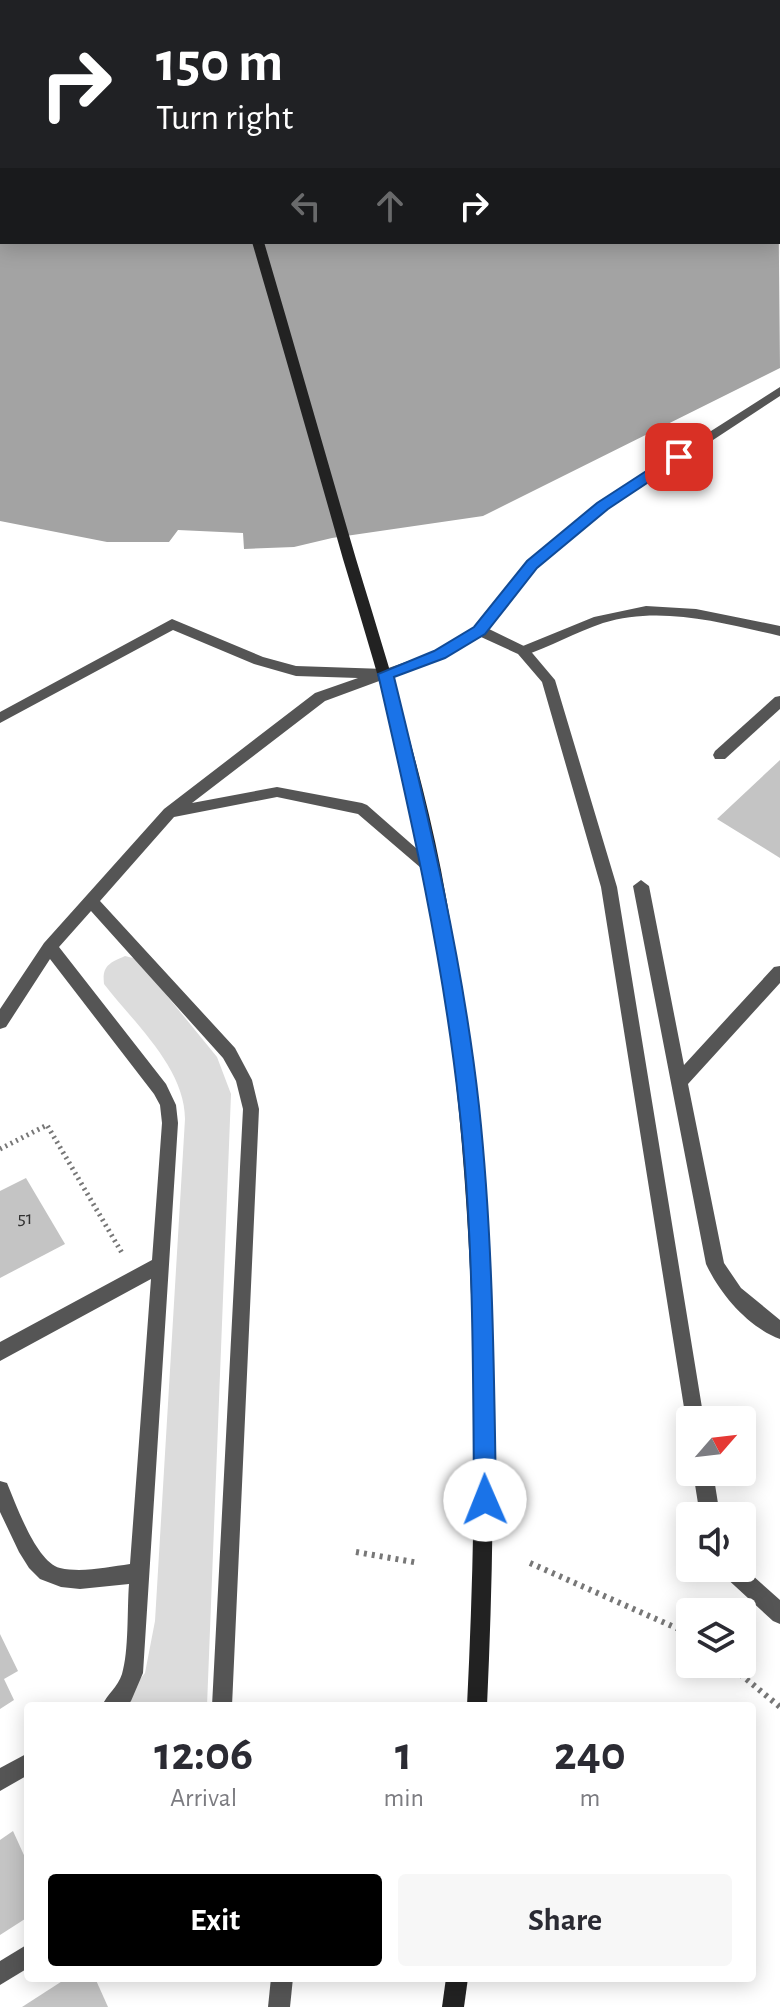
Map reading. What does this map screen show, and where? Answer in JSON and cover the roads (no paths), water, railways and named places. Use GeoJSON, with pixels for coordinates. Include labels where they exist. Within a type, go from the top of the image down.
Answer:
{"type":"FeatureCollection","features":[{"type":"Feature","properties":{"kind":"main road"},"geometry":{"type":"LineString","coordinates":[[259,244],[385,674],[433,870],[469,1105],[482,1309],[486,1564],[477,1702]]}},
{"type":"Feature","properties":{"kind":"main road"},"geometry":{"type":"LineString","coordinates":[[453,2007],[456,1982]]}},
{"type":"Feature","properties":{"kind":"street"},"geometry":{"type":"LineString","coordinates":[[0,1022],[50,947],[169,813],[320,697],[439,655],[480,631],[532,564],[603,506],[780,391]]}},
{"type":"Feature","properties":{"kind":"street"},"geometry":{"type":"LineString","coordinates":[[523,651],[589,624],[645,611],[714,618],[780,631]]}},
{"type":"Feature","properties":{"kind":"street"},"geometry":{"type":"LineString","coordinates":[[0,718],[172,624],[259,661],[296,671],[385,674]]}},
{"type":"Feature","properties":{"kind":"street"},"geometry":{"type":"LineString","coordinates":[[480,631],[523,651],[548,680],[609,887],[693,1406]]}},
{"type":"Feature","properties":{"kind":"street"},"geometry":{"type":"LineString","coordinates":[[720,755],[780,701]]}},
{"type":"Feature","properties":{"kind":"street"},"geometry":{"type":"LineString","coordinates":[[169,813],[277,792],[362,809],[433,870]]}},
{"type":"Feature","properties":{"kind":"street"},"geometry":{"type":"LineString","coordinates":[[641,886],[715,1264],[725,1285],[741,1302],[780,1331]]}},
{"type":"Feature","properties":{"kind":"street"},"geometry":{"type":"LineString","coordinates":[[91,901],[229,1053],[244,1080],[251,1109],[222,1702]]}},
{"type":"Feature","properties":{"kind":"street"},"geometry":{"type":"LineString","coordinates":[[50,947],[160,1089],[168,1105],[170,1123],[133,1673],[124,1694],[116,1702]]}},
{"type":"Feature","properties":{"kind":"street"},"geometry":{"type":"LineString","coordinates":[[680,1081],[780,972]]}},
{"type":"Feature","properties":{"kind":"street"},"geometry":{"type":"LineString","coordinates":[[0,1352],[161,1264]]}},
{"type":"Feature","properties":{"kind":"street"},"geometry":{"type":"LineString","coordinates":[[0,1490],[32,1559],[50,1577],[71,1582],[140,1573]]}},
{"type":"Feature","properties":{"kind":"street"},"geometry":{"type":"LineString","coordinates":[[745,1582],[780,1614]]}},
{"type":"Feature","properties":{"kind":"street"},"geometry":{"type":"LineString","coordinates":[[0,1780],[24,1765]]}},
{"type":"Feature","properties":{"kind":"street"},"geometry":{"type":"LineString","coordinates":[[0,1974],[24,1958]]}},
{"type":"Feature","properties":{"kind":"street"},"geometry":{"type":"LineString","coordinates":[[279,2007],[282,1982]]}}]}
